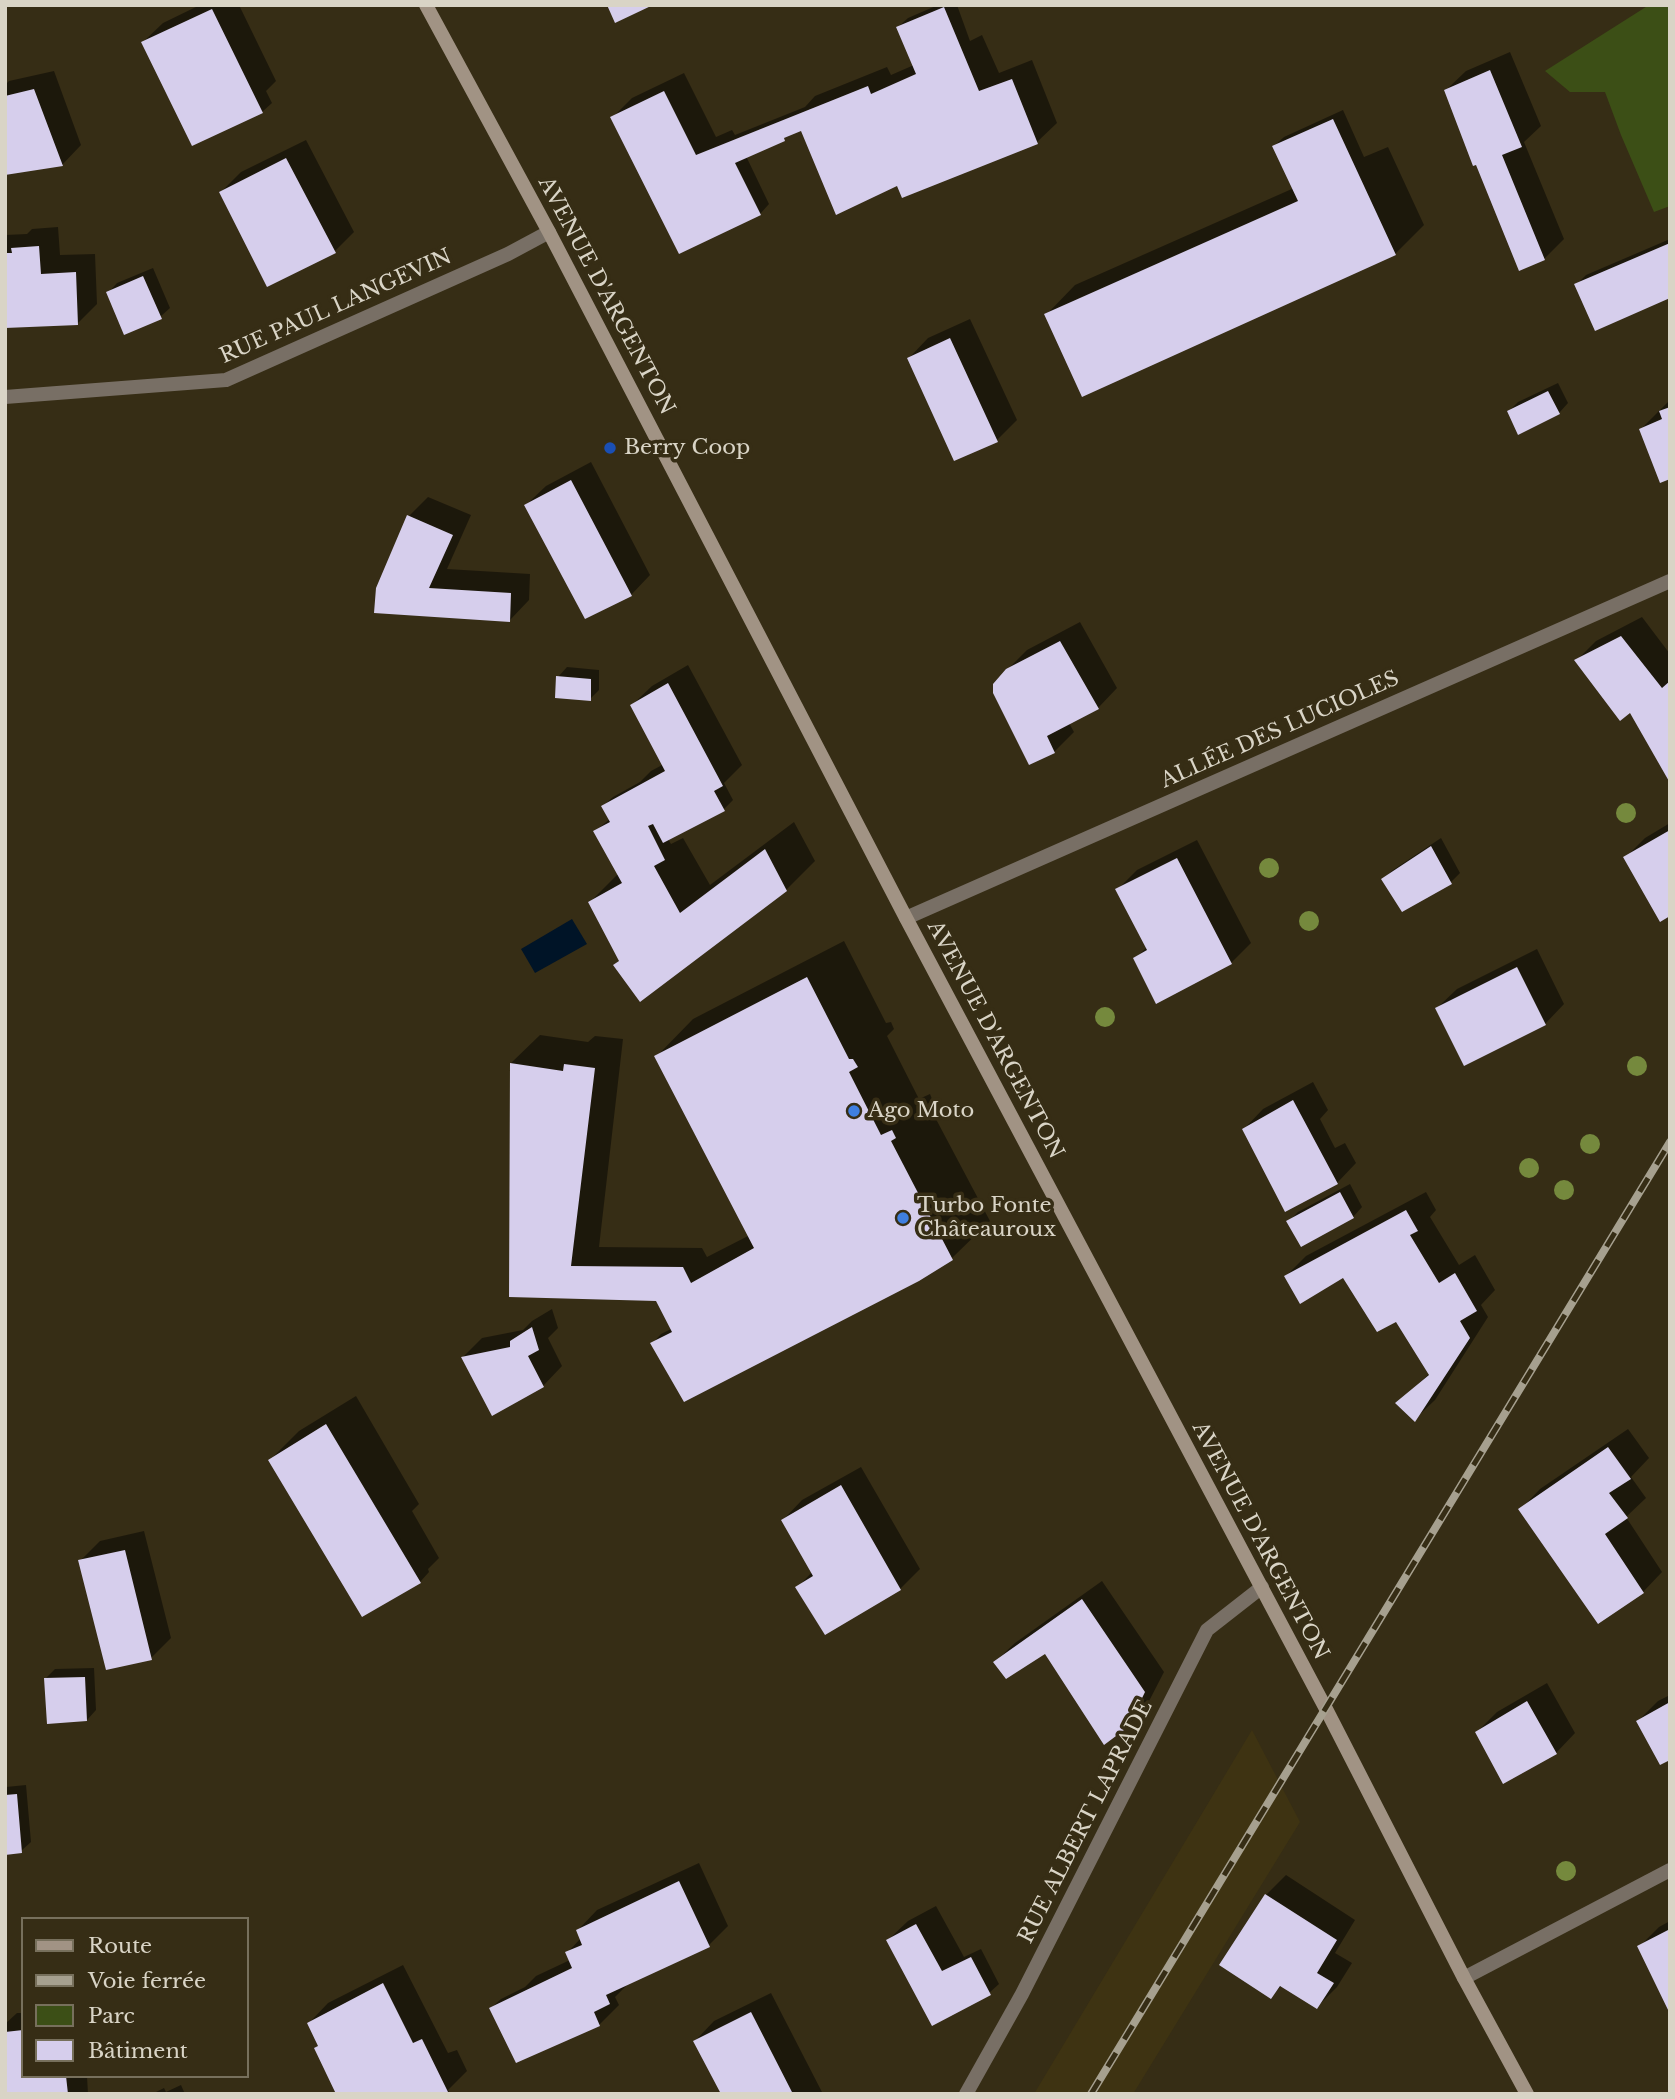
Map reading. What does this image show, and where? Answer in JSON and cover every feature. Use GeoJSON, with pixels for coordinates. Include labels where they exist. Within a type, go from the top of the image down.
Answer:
{"type":"FeatureCollection","features":[{"type":"Feature","properties":{"kind":"main road","name":"AVENUE D'ARGENTON"},"geometry":{"type":"LineString","coordinates":[[426,5],[549,232],[906,918],[1262,1587],[1527,2094]]}},
{"type":"Feature","properties":{"kind":"street","name":"RUE PAUL LANGEVIN"},"geometry":{"type":"LineString","coordinates":[[5,397],[226,380],[508,254],[549,232]]}},
{"type":"Feature","properties":{"kind":"street","name":"ALLÉE DES LUCIOLES"},"geometry":{"type":"LineString","coordinates":[[906,918],[1670,581]]}},
{"type":"Feature","properties":{"kind":"street","name":"RUE ALBERT LAPRADE"},"geometry":{"type":"LineString","coordinates":[[966,2094],[1028,1982],[1207,1629],[1262,1587]]}},
{"type":"Feature","properties":{"kind":"street"},"geometry":{"type":"LineString","coordinates":[[1464,1978],[1670,1870]]}},
{"type":"Feature","properties":{"kind":"shaded area"},"geometry":{"type":"Polygon","coordinates":[[[1252,1730],[1300,1822],[1133,2094],[1034,2094],[1252,1730]]]}},
{"type":"Feature","properties":{"kind":"green space"},"geometry":{"type":"Polygon","coordinates":[[[1649,5],[1670,5],[1670,206],[1654,212],[1605,92],[1570,92],[1545,71],[1649,5]]]}},
{"type":"Feature","properties":{"kind":"water"},"geometry":{"type":"Polygon","coordinates":[[[572,919],[587,944],[535,973],[521,949],[572,919]]]}},
{"type":"Feature","properties":{"kind":"building"},"geometry":{"type":"Polygon","coordinates":[[[607,5],[653,5],[615,23],[607,5]]]}},
{"type":"Feature","properties":{"kind":"building"},"geometry":{"type":"Polygon","coordinates":[[[944,7],[979,91],[1012,79],[1038,144],[902,198],[897,186],[836,215],[801,131],[735,163],[761,215],[679,254],[610,117],[664,91],[696,155],[868,86],[871,94],[916,74],[896,27],[944,7]]]}},
{"type":"Feature","properties":{"kind":"building"},"geometry":{"type":"Polygon","coordinates":[[[212,9],[263,113],[192,146],[141,42],[212,9]]]}},
{"type":"Feature","properties":{"kind":"building"},"geometry":{"type":"Polygon","coordinates":[[[1490,70],[1522,147],[1502,155],[1545,260],[1519,271],[1476,165],[1473,166],[1444,90],[1490,70]]]}},
{"type":"Feature","properties":{"kind":"building"},"geometry":{"type":"Polygon","coordinates":[[[34,89],[63,166],[5,175],[5,96],[34,89]]]}},
{"type":"Feature","properties":{"kind":"building"},"geometry":{"type":"Polygon","coordinates":[[[1333,119],[1396,255],[1082,397],[1044,314],[1298,201],[1272,146],[1333,119]]]}},
{"type":"Feature","properties":{"kind":"building"},"geometry":{"type":"Polygon","coordinates":[[[286,158],[336,253],[267,287],[219,192],[286,158]]]}},
{"type":"Feature","properties":{"kind":"building"},"geometry":{"type":"Polygon","coordinates":[[[1670,243],[1670,298],[1595,331],[1574,284],[1670,243]]]}},
{"type":"Feature","properties":{"kind":"building"},"geometry":{"type":"Polygon","coordinates":[[[39,246],[41,274],[76,272],[78,325],[5,328],[5,253],[12,253],[11,248],[39,246]]]}},
{"type":"Feature","properties":{"kind":"building"},"geometry":{"type":"Polygon","coordinates":[[[143,276],[162,319],[124,335],[106,292],[143,276]]]}},
{"type":"Feature","properties":{"kind":"building"},"geometry":{"type":"Polygon","coordinates":[[[950,338],[998,442],[954,461],[907,358],[950,338]]]}},
{"type":"Feature","properties":{"kind":"building"},"geometry":{"type":"Polygon","coordinates":[[[1548,391],[1560,414],[1518,435],[1507,411],[1548,391]]]}},
{"type":"Feature","properties":{"kind":"building"},"geometry":{"type":"Polygon","coordinates":[[[1670,407],[1670,479],[1660,483],[1639,429],[1662,419],[1659,411],[1670,407]]]}},
{"type":"Feature","properties":{"kind":"building"},"geometry":{"type":"Polygon","coordinates":[[[571,480],[632,596],[585,619],[524,505],[571,480]]]}},
{"type":"Feature","properties":{"kind":"building"},"geometry":{"type":"Polygon","coordinates":[[[407,515],[453,535],[429,588],[511,593],[510,622],[374,613],[376,588],[407,515]]]}},
{"type":"Feature","properties":{"kind":"building"},"geometry":{"type":"Polygon","coordinates":[[[1621,636],[1662,688],[1670,681],[1670,783],[1630,713],[1620,721],[1574,660],[1621,636]]]}},
{"type":"Feature","properties":{"kind":"building"},"geometry":{"type":"Polygon","coordinates":[[[1060,641],[1099,709],[1047,736],[1055,753],[1029,765],[993,693],[993,684],[1006,669],[1060,641]]]}},
{"type":"Feature","properties":{"kind":"building"},"geometry":{"type":"Polygon","coordinates":[[[556,676],[591,679],[591,701],[555,698],[556,676]]]}},
{"type":"Feature","properties":{"kind":"building"},"geometry":{"type":"Polygon","coordinates":[[[668,683],[723,786],[714,791],[725,811],[663,843],[653,824],[648,826],[665,860],[654,866],[680,913],[765,849],[787,891],[640,1002],[613,965],[619,961],[588,902],[622,883],[593,831],[610,822],[601,806],[665,771],[630,705],[668,683]]]}},
{"type":"Feature","properties":{"kind":"building"},"geometry":{"type":"Polygon","coordinates":[[[1670,830],[1670,916],[1660,922],[1623,857],[1670,830]]]}},
{"type":"Feature","properties":{"kind":"building"},"geometry":{"type":"Polygon","coordinates":[[[1431,846],[1452,884],[1402,912],[1381,879],[1431,846]]]}},
{"type":"Feature","properties":{"kind":"building"},"geometry":{"type":"Polygon","coordinates":[[[1177,858],[1232,964],[1156,1004],[1133,958],[1147,950],[1115,889],[1177,858]]]}},
{"type":"Feature","properties":{"kind":"building"},"geometry":{"type":"Polygon","coordinates":[[[1517,967],[1546,1025],[1464,1066],[1435,1008],[1517,967]]]}},
{"type":"Feature","properties":{"kind":"building"},"geometry":{"type":"Polygon","coordinates":[[[807,977],[849,1059],[853,1059],[858,1067],[849,1072],[881,1135],[892,1130],[896,1138],[891,1141],[953,1260],[919,1281],[684,1402],[650,1343],[672,1332],[656,1301],[509,1297],[510,1063],[563,1071],[564,1064],[595,1068],[571,1266],[683,1267],[691,1283],[754,1248],[654,1056],[807,977]]]}},
{"type":"Feature","properties":{"kind":"building"},"geometry":{"type":"Polygon","coordinates":[[[1293,1100],[1338,1184],[1285,1212],[1242,1129],[1293,1100]]]}},
{"type":"Feature","properties":{"kind":"building"},"geometry":{"type":"Polygon","coordinates":[[[1340,1192],[1354,1218],[1301,1247],[1286,1221],[1340,1192]]]}},
{"type":"Feature","properties":{"kind":"building"},"geometry":{"type":"Polygon","coordinates":[[[1406,1210],[1418,1231],[1410,1235],[1439,1283],[1455,1273],[1477,1311],[1460,1321],[1470,1338],[1415,1422],[1395,1403],[1429,1375],[1396,1322],[1377,1332],[1343,1278],[1300,1304],[1284,1276],[1406,1210]]]}},
{"type":"Feature","properties":{"kind":"building"},"geometry":{"type":"Polygon","coordinates":[[[532,1327],[539,1350],[528,1356],[544,1387],[492,1416],[461,1357],[510,1347],[510,1341],[532,1327]]]}},
{"type":"Feature","properties":{"kind":"building"},"geometry":{"type":"Polygon","coordinates":[[[326,1424],[421,1583],[362,1617],[268,1460],[326,1424]]]}},
{"type":"Feature","properties":{"kind":"building"},"geometry":{"type":"Polygon","coordinates":[[[1608,1447],[1631,1479],[1609,1493],[1628,1518],[1605,1534],[1644,1593],[1598,1624],[1518,1509],[1608,1447]]]}},
{"type":"Feature","properties":{"kind":"building"},"geometry":{"type":"Polygon","coordinates":[[[841,1485],[901,1590],[825,1635],[795,1587],[813,1576],[781,1520],[841,1485]]]}},
{"type":"Feature","properties":{"kind":"building"},"geometry":{"type":"Polygon","coordinates":[[[125,1550],[152,1660],[106,1670],[78,1560],[125,1550]]]}},
{"type":"Feature","properties":{"kind":"building"},"geometry":{"type":"Polygon","coordinates":[[[1082,1599],[1145,1692],[1128,1727],[1104,1745],[1045,1654],[1006,1679],[993,1662],[1082,1599]]]}},
{"type":"Feature","properties":{"kind":"building"},"geometry":{"type":"Polygon","coordinates":[[[85,1677],[87,1721],[47,1724],[44,1678],[85,1677]]]}},
{"type":"Feature","properties":{"kind":"building"},"geometry":{"type":"Polygon","coordinates":[[[1527,1701],[1557,1754],[1503,1784],[1475,1732],[1527,1701]]]}},
{"type":"Feature","properties":{"kind":"building"},"geometry":{"type":"Polygon","coordinates":[[[1670,1702],[1670,1760],[1660,1765],[1636,1721],[1670,1702]]]}},
{"type":"Feature","properties":{"kind":"building"},"geometry":{"type":"Polygon","coordinates":[[[17,1794],[22,1853],[5,1855],[5,1795],[17,1794]]]}},
{"type":"Feature","properties":{"kind":"building"},"geometry":{"type":"Polygon","coordinates":[[[679,1881],[710,1947],[606,1995],[610,2004],[594,2012],[600,2026],[516,2063],[489,2008],[572,1968],[565,1952],[582,1945],[576,1930],[679,1881]]]}},
{"type":"Feature","properties":{"kind":"building"},"geometry":{"type":"Polygon","coordinates":[[[1265,1894],[1337,1940],[1317,1973],[1334,1983],[1317,2009],[1280,1986],[1271,1999],[1219,1965],[1265,1894]]]}},
{"type":"Feature","properties":{"kind":"building"},"geometry":{"type":"Polygon","coordinates":[[[916,1924],[942,1971],[971,1957],[991,1995],[932,2026],[886,1940],[916,1924]]]}},
{"type":"Feature","properties":{"kind":"building"},"geometry":{"type":"Polygon","coordinates":[[[1670,1929],[1670,2014],[1637,1946],[1670,1929]]]}},
{"type":"Feature","properties":{"kind":"building"},"geometry":{"type":"Polygon","coordinates":[[[383,1983],[413,2043],[422,2039],[448,2092],[336,2094],[314,2048],[318,2046],[307,2023],[383,1983]]]}},
{"type":"Feature","properties":{"kind":"building"},"geometry":{"type":"Polygon","coordinates":[[[751,2012],[793,2094],[721,2094],[693,2041],[751,2012]]]}},
{"type":"Feature","properties":{"kind":"building"},"geometry":{"type":"Polygon","coordinates":[[[21,2030],[21,2078],[66,2078],[68,2094],[5,2094],[5,2032],[21,2030]]]}},
{"type":"Feature","properties":{"kind":"railway"},"geometry":{"type":"LineString","coordinates":[[1091,2094],[1670,1142]]}},
{"type":"Feature","properties":{"kind":"place","name":"Berry Coop"},"geometry":{"type":"Point","coordinates":[610,448]}},
{"type":"Feature","properties":{"kind":"place","name":"Ago Moto"},"geometry":{"type":"Point","coordinates":[854,1111]}},
{"type":"Feature","properties":{"kind":"place","name":"Turbo Fonte Châteauroux"},"geometry":{"type":"Point","coordinates":[903,1218]}}]}
